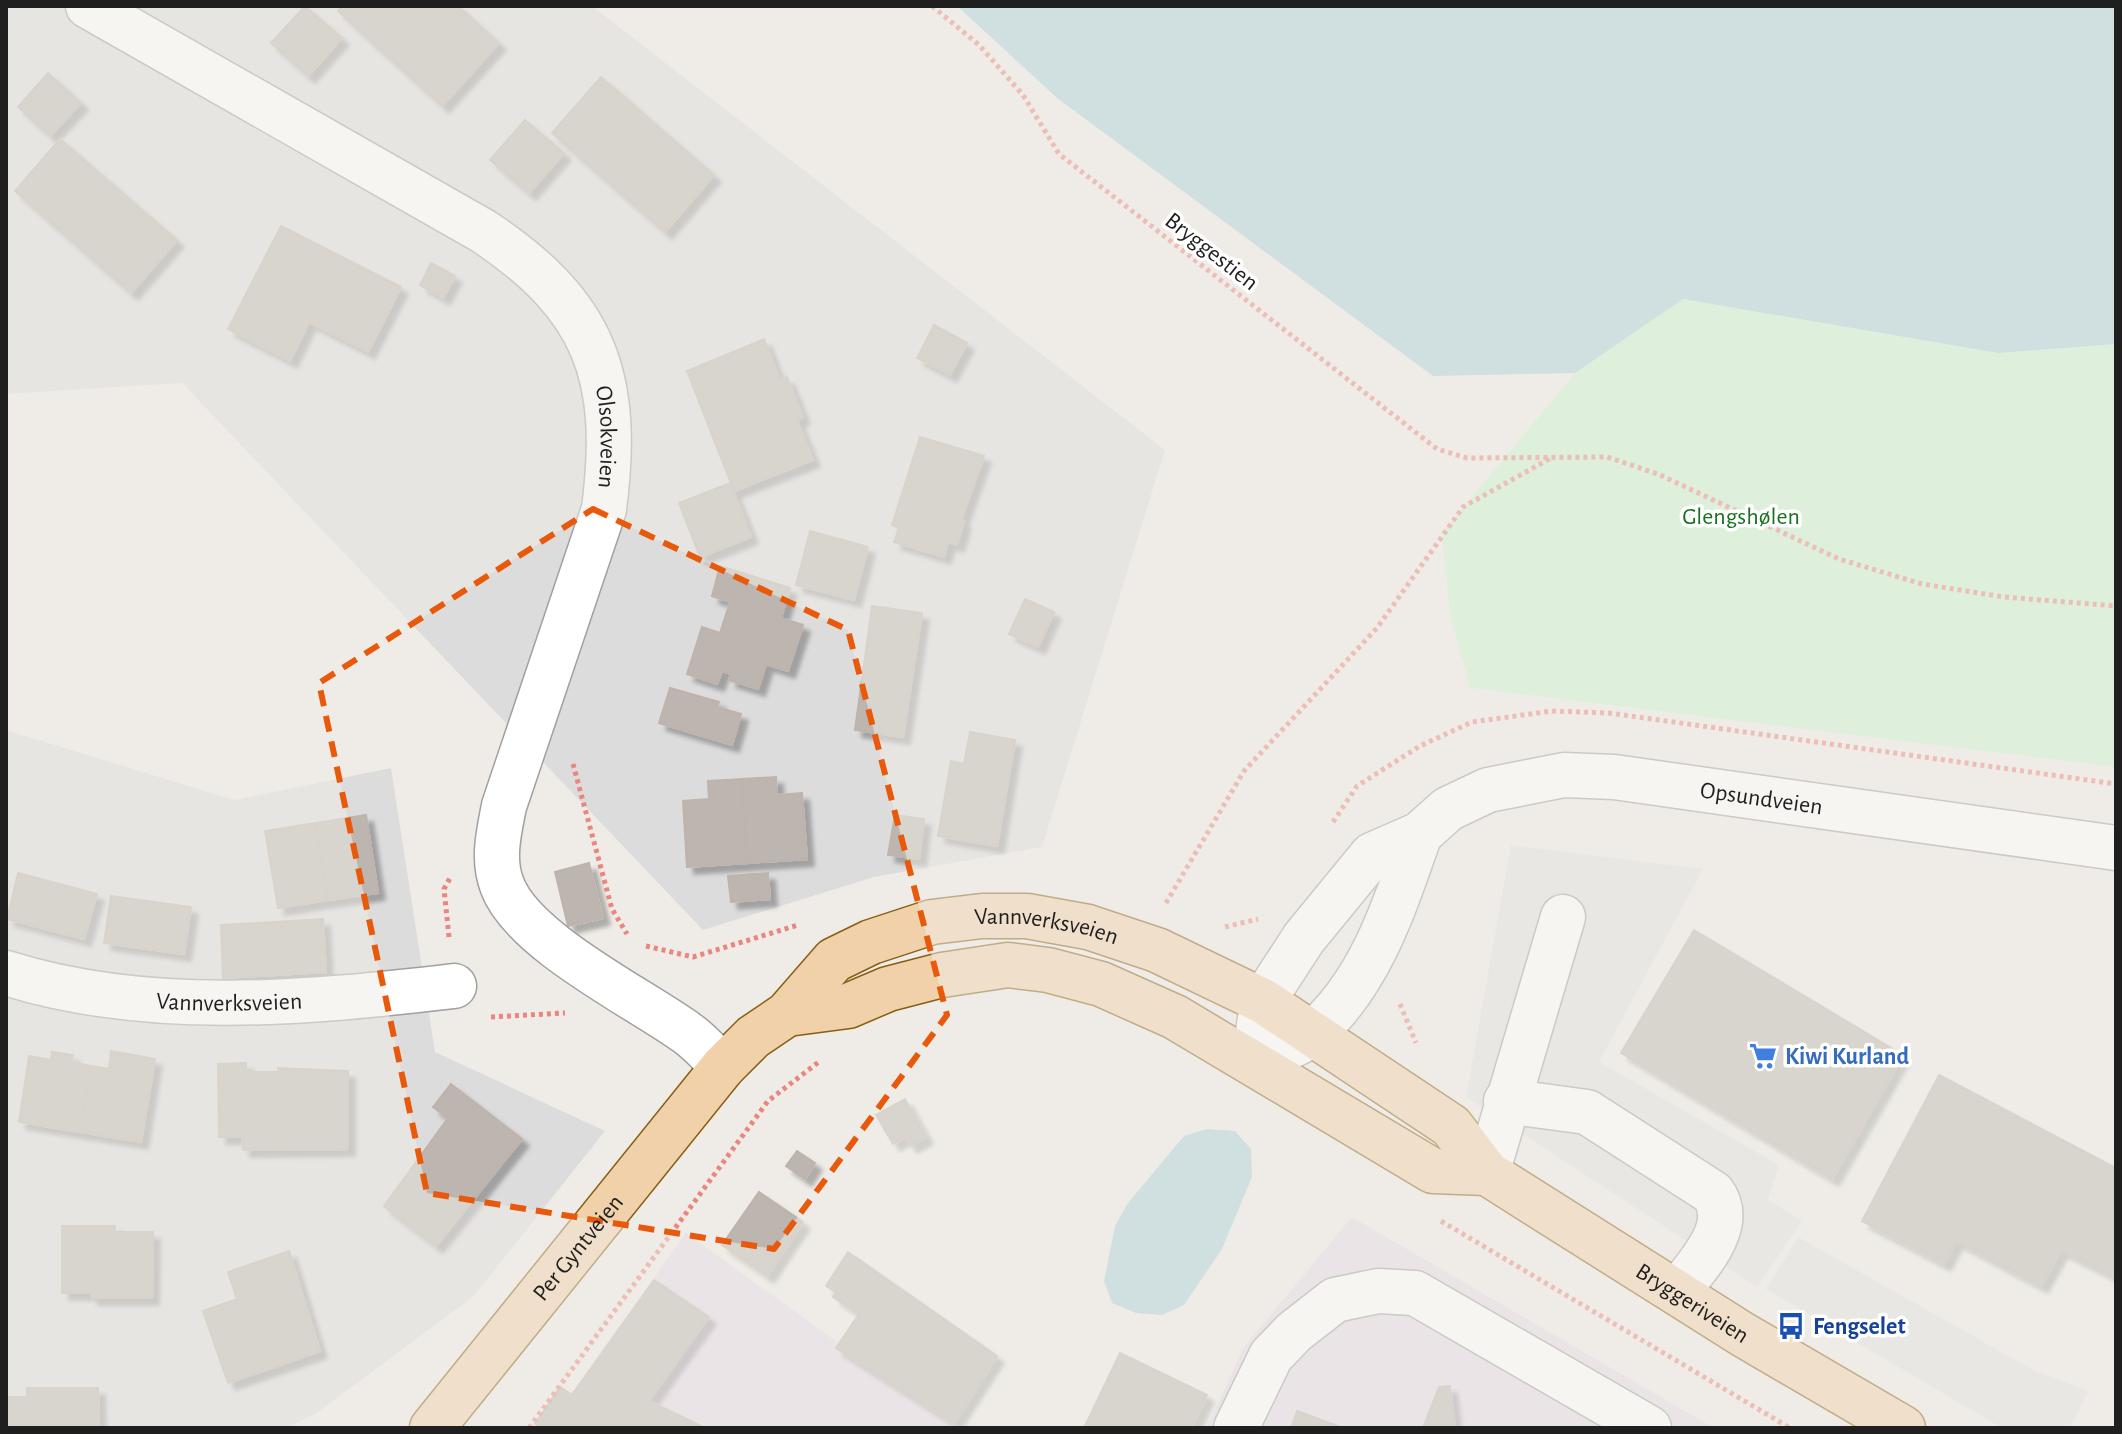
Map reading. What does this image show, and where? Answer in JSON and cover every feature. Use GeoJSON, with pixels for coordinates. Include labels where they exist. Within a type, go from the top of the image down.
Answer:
{"type":"FeatureCollection","features":[{"type":"Feature","properties":{"kind":"main road","name":"Vannverksveien"},"geometry":{"type":"LineString","coordinates":[[723,1067],[753,1037],[787,1014],[834,960],[871,942],[932,922],[982,916],[1027,916],[1088,927],[1157,950],[1263,1001],[1312,1034]]}},
{"type":"Feature","properties":{"kind":"main road","name":"Vannverksveien"},"geometry":{"type":"LineString","coordinates":[[787,1014],[848,1006],[888,989],[929,978],[1008,965],[1048,970],[1101,984],[1175,1017],[1253,1061]]}},
{"type":"Feature","properties":{"kind":"main road","name":"Bryggeriveien"},"geometry":{"type":"LineString","coordinates":[[1312,1034],[1451,1126],[1487,1173],[1903,1428]]}},
{"type":"Feature","properties":{"kind":"main road","name":"Bryggeriveien"},"geometry":{"type":"LineString","coordinates":[[1253,1061],[1433,1171],[1487,1173]]}},
{"type":"Feature","properties":{"kind":"main road","name":"Per Gyntveien"},"geometry":{"type":"LineString","coordinates":[[432,1428],[723,1067]]}},
{"type":"Feature","properties":{"kind":"street","name":"Olsokveien"},"geometry":{"type":"LineString","coordinates":[[88,6],[493,238],[542,276],[566,301],[584,329],[598,360],[605,392],[609,472],[604,509],[504,806],[495,850],[502,885],[517,910],[552,945],[691,1035],[723,1067]]}},
{"type":"Feature","properties":{"kind":"street","name":"Opsundveien"},"geometry":{"type":"LineString","coordinates":[[1253,1061],[1263,1001],[1304,938],[1372,855],[1420,834],[1448,809],[1488,790],[1564,775],[1614,777],[2116,848]]}},
{"type":"Feature","properties":{"kind":"street","name":"Opsundveien"},"geometry":{"type":"LineString","coordinates":[[1253,1061],[1312,1034],[1361,977],[1395,903],[1420,834]]}},
{"type":"Feature","properties":{"kind":"street"},"geometry":{"type":"LineString","coordinates":[[1487,1173],[1563,917]]}},
{"type":"Feature","properties":{"kind":"street","name":"Vannverksveien"},"geometry":{"type":"LineString","coordinates":[[6,973],[77,988],[191,1001],[318,999],[446,987]]}},
{"type":"Feature","properties":{"kind":"street"},"geometry":{"type":"LineString","coordinates":[[1506,1101],[1587,1112],[1713,1193],[1719,1202],[1717,1233],[1677,1292]]}},
{"type":"Feature","properties":{"kind":"street"},"geometry":{"type":"LineString","coordinates":[[1236,1428],[1271,1356],[1294,1332],[1335,1300],[1378,1291],[1415,1293],[1649,1428]]}},
{"type":"Feature","properties":{"kind":"path","name":"Bryggestien"},"geometry":{"type":"LineString","coordinates":[[932,6],[979,45],[1023,95],[1059,154],[1437,449],[1467,458],[1607,457],[1658,474],[1839,559],[1922,584],[2004,597],[2116,606]]}},
{"type":"Feature","properties":{"kind":"path"},"geometry":{"type":"LineString","coordinates":[[1166,904],[1244,771],[1377,628],[1463,507],[1552,458]]}},
{"type":"Feature","properties":{"kind":"path"},"geometry":{"type":"LineString","coordinates":[[573,764],[612,909],[625,932],[646,946],[693,957],[810,921]]}},
{"type":"Feature","properties":{"kind":"path"},"geometry":{"type":"LineString","coordinates":[[446,987],[463,1018],[579,1012]]}},
{"type":"Feature","properties":{"kind":"path"},"geometry":{"type":"LineString","coordinates":[[1391,997],[1399,1003],[1417,1045]]}},
{"type":"Feature","properties":{"kind":"path"},"geometry":{"type":"LineString","coordinates":[[529,1428],[768,1101],[830,1055]]}},
{"type":"Feature","properties":{"kind":"path"},"geometry":{"type":"LineString","coordinates":[[1435,1218],[1790,1428]]}},
{"type":"Feature","properties":{"kind":"highlighted area"},"geometry":{"type":"Polygon","coordinates":[[[593,509],[848,630],[947,1015],[774,1249],[427,1193],[319,683],[593,509]]]}},
{"type":"Feature","properties":{"kind":"shaded area"},"geometry":{"type":"Polygon","coordinates":[[[6,6],[592,6],[1165,450],[1042,847],[874,877],[703,930],[182,383],[6,394],[6,6]]]}},
{"type":"Feature","properties":{"kind":"shaded area"},"geometry":{"type":"Polygon","coordinates":[[[6,730],[234,800],[391,768],[435,1052],[605,1131],[473,1297],[315,1414],[286,1428],[6,1428],[6,730]]]}},
{"type":"Feature","properties":{"kind":"shaded area"},"geometry":{"type":"Polygon","coordinates":[[[1511,845],[1703,869],[1599,1062],[1779,1165],[1768,1200],[1802,1221],[1757,1287],[1466,1097],[1511,845]]]}},
{"type":"Feature","properties":{"kind":"shaded area"},"geometry":{"type":"Polygon","coordinates":[[[1352,1217],[1714,1428],[1207,1428],[1243,1348],[1352,1217]]]}},
{"type":"Feature","properties":{"kind":"shaded area"},"geometry":{"type":"Polygon","coordinates":[[[686,1233],[957,1428],[546,1428],[686,1233]]]}},
{"type":"Feature","properties":{"kind":"shaded area"},"geometry":{"type":"Polygon","coordinates":[[[1798,1237],[2035,1371],[2088,1391],[2070,1428],[2002,1428],[1766,1289],[1798,1237]]]}},
{"type":"Feature","properties":{"kind":"green space","name":"Glengshølen"},"geometry":{"type":"Polygon","coordinates":[[[1682,299],[1998,353],[2116,344],[2116,767],[1470,688],[1450,613],[1442,533],[1575,373],[1682,299]]]}},
{"type":"Feature","properties":{"kind":"water"},"geometry":{"type":"Polygon","coordinates":[[[957,6],[2116,6],[2116,344],[1998,353],[1683,299],[1575,373],[1433,376],[1057,98],[957,6]]]}},
{"type":"Feature","properties":{"kind":"water"},"geometry":{"type":"Polygon","coordinates":[[[1207,1129],[1235,1131],[1251,1149],[1252,1177],[1222,1249],[1184,1305],[1162,1315],[1136,1313],[1112,1303],[1104,1281],[1115,1226],[1128,1203],[1184,1136],[1207,1129]]]}},
{"type":"Feature","properties":{"kind":"building"},"geometry":{"type":"Polygon","coordinates":[[[305,6],[342,38],[308,76],[271,43],[305,6]]]}},
{"type":"Feature","properties":{"kind":"building"},"geometry":{"type":"Polygon","coordinates":[[[343,6],[458,6],[499,43],[442,106],[338,11],[343,6]]]}},
{"type":"Feature","properties":{"kind":"building"},"geometry":{"type":"Polygon","coordinates":[[[48,73],[81,103],[50,136],[18,107],[48,73]]]}},
{"type":"Feature","properties":{"kind":"building"},"geometry":{"type":"Polygon","coordinates":[[[601,77],[714,175],[665,232],[552,133],[601,77]]]}},
{"type":"Feature","properties":{"kind":"building"},"geometry":{"type":"Polygon","coordinates":[[[525,120],[564,153],[529,193],[490,160],[525,120]]]}},
{"type":"Feature","properties":{"kind":"building"},"geometry":{"type":"Polygon","coordinates":[[[60,139],[177,240],[131,293],[15,191],[60,139]]]}},
{"type":"Feature","properties":{"kind":"building"},"geometry":{"type":"Polygon","coordinates":[[[281,226],[401,287],[368,352],[309,322],[290,361],[228,329],[281,226]]]}},
{"type":"Feature","properties":{"kind":"building"},"geometry":{"type":"Polygon","coordinates":[[[431,263],[455,276],[443,298],[420,285],[431,263]]]}},
{"type":"Feature","properties":{"kind":"building"},"geometry":{"type":"Polygon","coordinates":[[[934,325],[967,343],[950,375],[917,358],[934,325]]]}},
{"type":"Feature","properties":{"kind":"building"},"geometry":{"type":"Polygon","coordinates":[[[764,339],[780,380],[787,377],[803,417],[797,420],[813,460],[734,491],[687,371],[764,339]]]}},
{"type":"Feature","properties":{"kind":"building"},"geometry":{"type":"Polygon","coordinates":[[[920,437],[984,456],[961,520],[964,521],[957,545],[948,542],[944,557],[894,542],[899,528],[892,525],[920,437]]]}},
{"type":"Feature","properties":{"kind":"building"},"geometry":{"type":"Polygon","coordinates":[[[730,483],[751,537],[700,557],[679,503],[730,483]]]}},
{"type":"Feature","properties":{"kind":"building"},"geometry":{"type":"Polygon","coordinates":[[[810,531],[868,547],[854,600],[796,585],[810,531]]]}},
{"type":"Feature","properties":{"kind":"building"},"geometry":{"type":"Polygon","coordinates":[[[720,566],[790,588],[781,618],[803,625],[788,671],[766,664],[758,689],[729,680],[731,674],[722,671],[717,684],[687,674],[702,627],[720,633],[730,602],[712,596],[720,566]]]}},
{"type":"Feature","properties":{"kind":"building"},"geometry":{"type":"Polygon","coordinates":[[[1025,599],[1054,612],[1038,647],[1009,634],[1025,599]]]}},
{"type":"Feature","properties":{"kind":"building"},"geometry":{"type":"Polygon","coordinates":[[[872,606],[922,613],[903,737],[855,730],[872,606]]]}},
{"type":"Feature","properties":{"kind":"building"},"geometry":{"type":"Polygon","coordinates":[[[670,688],[719,702],[717,707],[741,714],[732,745],[659,723],[670,688]]]}},
{"type":"Feature","properties":{"kind":"building"},"geometry":{"type":"Polygon","coordinates":[[[970,732],[1015,740],[997,846],[938,836],[951,761],[964,764],[970,732]]]}},
{"type":"Feature","properties":{"kind":"building"},"geometry":{"type":"Polygon","coordinates":[[[776,777],[777,795],[802,793],[807,859],[747,863],[742,779],[776,777]]]}},
{"type":"Feature","properties":{"kind":"building"},"geometry":{"type":"Polygon","coordinates":[[[742,779],[747,863],[687,867],[683,801],[709,799],[708,781],[742,779]]]}},
{"type":"Feature","properties":{"kind":"building"},"geometry":{"type":"Polygon","coordinates":[[[366,815],[378,893],[328,900],[316,823],[366,815]]]}},
{"type":"Feature","properties":{"kind":"building"},"geometry":{"type":"Polygon","coordinates":[[[895,815],[924,819],[919,859],[888,855],[895,815]]]}},
{"type":"Feature","properties":{"kind":"building"},"geometry":{"type":"Polygon","coordinates":[[[316,823],[328,900],[278,908],[265,831],[316,823]]]}},
{"type":"Feature","properties":{"kind":"building"},"geometry":{"type":"Polygon","coordinates":[[[589,863],[603,918],[568,926],[555,872],[589,863]]]}},
{"type":"Feature","properties":{"kind":"building"},"geometry":{"type":"Polygon","coordinates":[[[18,873],[97,894],[84,939],[7,919],[18,873]]]}},
{"type":"Feature","properties":{"kind":"building"},"geometry":{"type":"Polygon","coordinates":[[[768,873],[770,899],[731,902],[728,876],[768,873]]]}},
{"type":"Feature","properties":{"kind":"building"},"geometry":{"type":"Polygon","coordinates":[[[111,896],[191,907],[184,954],[104,943],[111,896]]]}},
{"type":"Feature","properties":{"kind":"building"},"geometry":{"type":"Polygon","coordinates":[[[323,919],[326,972],[223,978],[221,925],[323,919]]]}},
{"type":"Feature","properties":{"kind":"building"},"geometry":{"type":"Polygon","coordinates":[[[1694,930],[1903,1055],[1832,1179],[1621,1053],[1694,930]]]}},
{"type":"Feature","properties":{"kind":"building"},"geometry":{"type":"Polygon","coordinates":[[[111,1051],[155,1059],[141,1142],[80,1132],[91,1066],[109,1069],[111,1051]]]}},
{"type":"Feature","properties":{"kind":"building"},"geometry":{"type":"Polygon","coordinates":[[[52,1052],[73,1055],[71,1062],[91,1066],[80,1132],[19,1122],[29,1056],[51,1060],[52,1052]]]}},
{"type":"Feature","properties":{"kind":"building"},"geometry":{"type":"Polygon","coordinates":[[[246,1063],[246,1072],[279,1072],[278,1068],[348,1071],[348,1149],[243,1150],[242,1137],[219,1137],[218,1064],[246,1063]]]}},
{"type":"Feature","properties":{"kind":"building"},"geometry":{"type":"Polygon","coordinates":[[[1939,1075],[2116,1168],[2116,1278],[2061,1250],[2041,1286],[1956,1241],[1944,1264],[1862,1221],[1939,1075]]]}},
{"type":"Feature","properties":{"kind":"building"},"geometry":{"type":"Polygon","coordinates":[[[451,1084],[522,1139],[436,1246],[384,1206],[448,1118],[433,1107],[451,1084]]]}},
{"type":"Feature","properties":{"kind":"building"},"geometry":{"type":"Polygon","coordinates":[[[905,1099],[926,1137],[910,1146],[905,1137],[893,1144],[876,1115],[905,1099]]]}},
{"type":"Feature","properties":{"kind":"building"},"geometry":{"type":"Polygon","coordinates":[[[797,1151],[815,1163],[805,1179],[786,1166],[797,1151]]]}},
{"type":"Feature","properties":{"kind":"building"},"geometry":{"type":"Polygon","coordinates":[[[759,1192],[803,1222],[767,1276],[722,1245],[759,1192]]]}},
{"type":"Feature","properties":{"kind":"building"},"geometry":{"type":"Polygon","coordinates":[[[62,1226],[115,1226],[114,1232],[153,1232],[152,1298],[91,1298],[91,1293],[62,1293],[62,1226]]]}},
{"type":"Feature","properties":{"kind":"building"},"geometry":{"type":"Polygon","coordinates":[[[289,1251],[320,1351],[228,1383],[203,1311],[237,1299],[228,1272],[289,1251]]]}},
{"type":"Feature","properties":{"kind":"building"},"geometry":{"type":"Polygon","coordinates":[[[848,1252],[997,1356],[954,1423],[836,1348],[859,1314],[833,1297],[836,1292],[826,1286],[848,1252]]]}},
{"type":"Feature","properties":{"kind":"building"},"geometry":{"type":"Polygon","coordinates":[[[654,1280],[709,1317],[649,1401],[705,1428],[542,1428],[535,1424],[560,1387],[572,1395],[654,1280]]]}},
{"type":"Feature","properties":{"kind":"building"},"geometry":{"type":"Polygon","coordinates":[[[1120,1353],[1207,1395],[1191,1428],[1084,1428],[1120,1353]]]}},
{"type":"Feature","properties":{"kind":"building"},"geometry":{"type":"Polygon","coordinates":[[[1450,1386],[1455,1428],[1423,1428],[1439,1387],[1450,1386]]]}},
{"type":"Feature","properties":{"kind":"building"},"geometry":{"type":"Polygon","coordinates":[[[27,1388],[98,1388],[99,1428],[6,1428],[6,1397],[27,1397],[27,1388]]]}},
{"type":"Feature","properties":{"kind":"building"},"geometry":{"type":"Polygon","coordinates":[[[1297,1411],[1343,1428],[1291,1428],[1297,1411]]]}},
{"type":"Feature","properties":{"kind":"place","name":"Kiwi Kurland"},"geometry":{"type":"Point","coordinates":[1763,1056]}},
{"type":"Feature","properties":{"kind":"place","name":"Fengselet"},"geometry":{"type":"Point","coordinates":[1791,1326]}}]}
